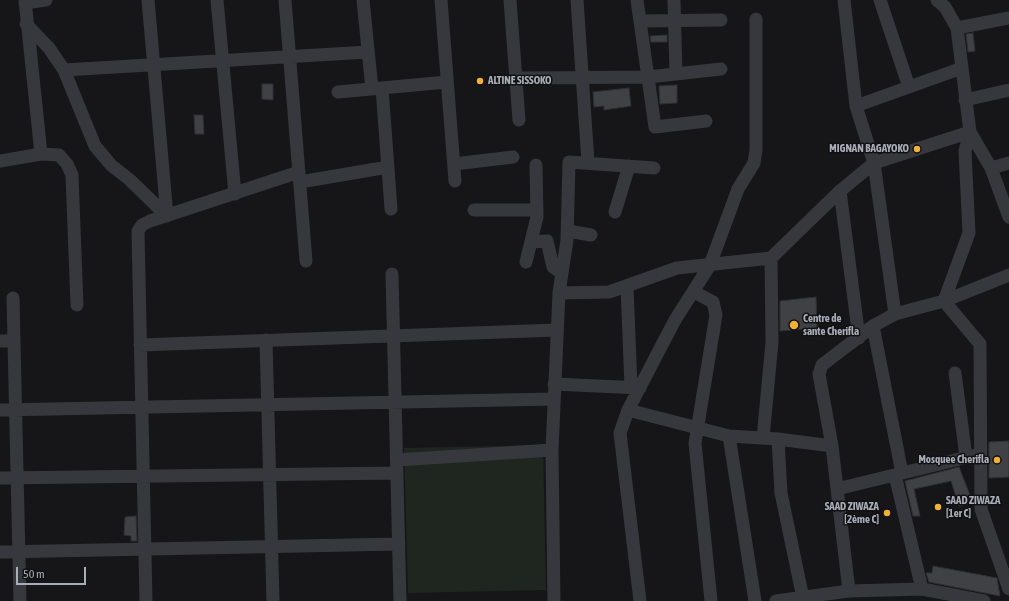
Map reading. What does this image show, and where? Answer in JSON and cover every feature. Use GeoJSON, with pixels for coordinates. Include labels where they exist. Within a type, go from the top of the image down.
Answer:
{"type":"FeatureCollection","features":[{"type":"Feature","properties":{"kind":"street"},"geometry":{"type":"LineString","coordinates":[[41,154],[26,24],[25,2],[46,0]]}},
{"type":"Feature","properties":{"kind":"street"},"geometry":{"type":"LineString","coordinates":[[148,0],[167,216]]}},
{"type":"Feature","properties":{"kind":"street"},"geometry":{"type":"LineString","coordinates":[[217,0],[236,194]]}},
{"type":"Feature","properties":{"kind":"street"},"geometry":{"type":"LineString","coordinates":[[285,0],[306,261]]}},
{"type":"Feature","properties":{"kind":"street"},"geometry":{"type":"LineString","coordinates":[[363,0],[368,52],[377,88],[388,167],[391,209]]}},
{"type":"Feature","properties":{"kind":"street"},"geometry":{"type":"LineString","coordinates":[[441,0],[455,181]]}},
{"type":"Feature","properties":{"kind":"street"},"geometry":{"type":"LineString","coordinates":[[510,0],[519,120]]}},
{"type":"Feature","properties":{"kind":"street"},"geometry":{"type":"LineString","coordinates":[[577,0],[588,162]]}},
{"type":"Feature","properties":{"kind":"street"},"geometry":{"type":"LineString","coordinates":[[637,0],[655,127],[706,121]]}},
{"type":"Feature","properties":{"kind":"street"},"geometry":{"type":"LineString","coordinates":[[674,0],[676,74]]}},
{"type":"Feature","properties":{"kind":"street"},"geometry":{"type":"LineString","coordinates":[[844,0],[856,106],[874,163],[895,314]]}},
{"type":"Feature","properties":{"kind":"street"},"geometry":{"type":"LineString","coordinates":[[880,0],[909,87]]}},
{"type":"Feature","properties":{"kind":"street"},"geometry":{"type":"LineString","coordinates":[[942,2],[957,28],[970,132],[991,168],[1009,217]]}},
{"type":"Feature","properties":{"kind":"street"},"geometry":{"type":"LineString","coordinates":[[957,28],[1009,18]]}},
{"type":"Feature","properties":{"kind":"street"},"geometry":{"type":"LineString","coordinates":[[640,601],[620,433],[635,388],[710,265],[738,189],[754,163],[756,150],[756,19]]}},
{"type":"Feature","properties":{"kind":"street"},"geometry":{"type":"LineString","coordinates":[[640,21],[721,20]]}},
{"type":"Feature","properties":{"kind":"street"},"geometry":{"type":"LineString","coordinates":[[26,24],[48,48],[64,70],[95,146],[111,164],[130,180],[167,216]]}},
{"type":"Feature","properties":{"kind":"street"},"geometry":{"type":"LineString","coordinates":[[64,70],[104,66],[154,65],[368,52]]}},
{"type":"Feature","properties":{"kind":"street"},"geometry":{"type":"LineString","coordinates":[[856,106],[962,68]]}},
{"type":"Feature","properties":{"kind":"street"},"geometry":{"type":"LineString","coordinates":[[516,78],[648,77],[721,69]]}},
{"type":"Feature","properties":{"kind":"street"},"geometry":{"type":"LineString","coordinates":[[338,92],[447,82]]}},
{"type":"Feature","properties":{"kind":"street"},"geometry":{"type":"LineString","coordinates":[[965,100],[1009,90]]}},
{"type":"Feature","properties":{"kind":"street"},"geometry":{"type":"LineString","coordinates":[[559,293],[609,292],[677,268],[771,258],[840,191],[874,163],[970,132]]}},
{"type":"Feature","properties":{"kind":"street"},"geometry":{"type":"LineString","coordinates":[[944,301],[969,233],[965,151],[970,132]]}},
{"type":"Feature","properties":{"kind":"street"},"geometry":{"type":"LineString","coordinates":[[0,162],[41,154],[58,155],[67,164],[72,175],[77,305]]}},
{"type":"Feature","properties":{"kind":"street"},"geometry":{"type":"LineString","coordinates":[[454,164],[513,157]]}},
{"type":"Feature","properties":{"kind":"street"},"geometry":{"type":"LineString","coordinates":[[554,601],[552,450],[554,384],[559,293],[568,231],[569,162],[588,162],[654,168]]}},
{"type":"Feature","properties":{"kind":"street"},"geometry":{"type":"LineString","coordinates":[[991,168],[1009,163]]}},
{"type":"Feature","properties":{"kind":"street"},"geometry":{"type":"LineString","coordinates":[[526,262],[537,217],[536,165]]}},
{"type":"Feature","properties":{"kind":"street"},"geometry":{"type":"LineString","coordinates":[[615,212],[629,166]]}},
{"type":"Feature","properties":{"kind":"street"},"geometry":{"type":"LineString","coordinates":[[146,601],[138,230],[142,225],[167,216],[236,194],[299,177],[388,167]]}},
{"type":"Feature","properties":{"kind":"street"},"geometry":{"type":"LineString","coordinates":[[840,191],[859,338]]}},
{"type":"Feature","properties":{"kind":"street"},"geometry":{"type":"LineString","coordinates":[[474,210],[537,210]]}},
{"type":"Feature","properties":{"kind":"street"},"geometry":{"type":"LineString","coordinates":[[568,231],[591,235]]}},
{"type":"Feature","properties":{"kind":"street"},"geometry":{"type":"LineString","coordinates":[[531,242],[548,241],[553,268],[562,273]]}},
{"type":"Feature","properties":{"kind":"street"},"geometry":{"type":"LineString","coordinates":[[763,438],[772,342],[771,258]]}},
{"type":"Feature","properties":{"kind":"street"},"geometry":{"type":"LineString","coordinates":[[392,274],[400,601]]}},
{"type":"Feature","properties":{"kind":"street"},"geometry":{"type":"LineString","coordinates":[[849,591],[832,446],[819,374],[822,365],[873,326],[895,314],[944,301],[1009,275]]}},
{"type":"Feature","properties":{"kind":"street"},"geometry":{"type":"LineString","coordinates":[[627,286],[635,388]]}},
{"type":"Feature","properties":{"kind":"street"},"geometry":{"type":"LineString","coordinates":[[694,292],[713,302],[716,315],[695,443],[711,601]]}},
{"type":"Feature","properties":{"kind":"street"},"geometry":{"type":"LineString","coordinates":[[13,298],[20,601]]}},
{"type":"Feature","properties":{"kind":"street"},"geometry":{"type":"LineString","coordinates":[[944,301],[980,344],[981,509],[1009,589]]}},
{"type":"Feature","properties":{"kind":"street"},"geometry":{"type":"LineString","coordinates":[[873,326],[899,474],[922,589]]}},
{"type":"Feature","properties":{"kind":"street"},"geometry":{"type":"LineString","coordinates":[[140,345],[557,330]]}},
{"type":"Feature","properties":{"kind":"street"},"geometry":{"type":"LineString","coordinates":[[266,340],[273,601]]}},
{"type":"Feature","properties":{"kind":"street"},"geometry":{"type":"LineString","coordinates":[[0,341],[14,341]]}},
{"type":"Feature","properties":{"kind":"street"},"geometry":{"type":"LineString","coordinates":[[955,373],[966,457]]}},
{"type":"Feature","properties":{"kind":"street"},"geometry":{"type":"LineString","coordinates":[[554,384],[635,388]]}},
{"type":"Feature","properties":{"kind":"street"},"geometry":{"type":"LineString","coordinates":[[0,410],[554,399]]}},
{"type":"Feature","properties":{"kind":"street"},"geometry":{"type":"LineString","coordinates":[[628,410],[729,436],[778,439],[832,446]]}},
{"type":"Feature","properties":{"kind":"street"},"geometry":{"type":"LineString","coordinates":[[729,436],[755,601]]}},
{"type":"Feature","properties":{"kind":"street"},"geometry":{"type":"LineString","coordinates":[[778,439],[781,493],[803,598]]}},
{"type":"Feature","properties":{"kind":"street"},"geometry":{"type":"LineString","coordinates":[[0,478],[270,474],[397,466],[552,450]]}},
{"type":"Feature","properties":{"kind":"street"},"geometry":{"type":"LineString","coordinates":[[837,489],[980,454]]}},
{"type":"Feature","properties":{"kind":"street"},"geometry":{"type":"LineString","coordinates":[[0,552],[399,544]]}},
{"type":"Feature","properties":{"kind":"street"},"geometry":{"type":"LineString","coordinates":[[776,601],[849,591],[922,589],[984,601]]}},
{"type":"Feature","properties":{"kind":"shaded area"},"geometry":{"type":"Polygon","coordinates":[[[543,445],[546,590],[408,593],[404,448],[543,445]]]}},
{"type":"Feature","properties":{"kind":"building"},"geometry":{"type":"Polygon","coordinates":[[[973,33],[975,51],[968,52],[966,34],[973,33]]]}},
{"type":"Feature","properties":{"kind":"building"},"geometry":{"type":"Polygon","coordinates":[[[667,35],[667,42],[651,42],[650,36],[667,35]]]}},
{"type":"Feature","properties":{"kind":"building"},"geometry":{"type":"Polygon","coordinates":[[[262,84],[273,84],[273,100],[262,99],[262,84]]]}},
{"type":"Feature","properties":{"kind":"building"},"geometry":{"type":"Polygon","coordinates":[[[677,85],[677,103],[660,104],[659,86],[677,85]]]}},
{"type":"Feature","properties":{"kind":"building"},"geometry":{"type":"Polygon","coordinates":[[[629,88],[631,106],[604,110],[604,106],[594,107],[593,92],[629,88]]]}},
{"type":"Feature","properties":{"kind":"building"},"geometry":{"type":"Polygon","coordinates":[[[194,115],[203,115],[204,134],[195,134],[194,115]]]}},
{"type":"Feature","properties":{"kind":"building"},"geometry":{"type":"Polygon","coordinates":[[[816,297],[817,328],[780,331],[780,301],[816,297]]]}},
{"type":"Feature","properties":{"kind":"building","name":"Mosquee Cherifla"},"geometry":{"type":"Polygon","coordinates":[[[1009,441],[1009,477],[989,478],[989,442],[1009,441]]]}},
{"type":"Feature","properties":{"kind":"building"},"geometry":{"type":"Polygon","coordinates":[[[959,467],[973,503],[959,506],[951,481],[914,489],[920,516],[913,516],[905,481],[959,467]]]}},
{"type":"Feature","properties":{"kind":"building"},"geometry":{"type":"Polygon","coordinates":[[[136,516],[137,541],[131,541],[131,536],[124,535],[125,517],[136,516]]]}},
{"type":"Feature","properties":{"kind":"building"},"geometry":{"type":"Polygon","coordinates":[[[933,566],[997,578],[1000,596],[929,582],[926,573],[932,573],[933,566]]]}},
{"type":"Feature","properties":{"kind":"place","name":"ALTINE SISSOKO"},"geometry":{"type":"Point","coordinates":[480,81]}},
{"type":"Feature","properties":{"kind":"place","name":"MIGNAN BAGAYOKO"},"geometry":{"type":"Point","coordinates":[917,149]}},
{"type":"Feature","properties":{"kind":"place","name":"Centre de sante Cherifla"},"geometry":{"type":"Point","coordinates":[794,325]}},
{"type":"Feature","properties":{"kind":"place","name":"Mosquee Cherifla"},"geometry":{"type":"Point","coordinates":[997,460]}},
{"type":"Feature","properties":{"kind":"place","name":"SAAD ZIWAZA [1er C]"},"geometry":{"type":"Point","coordinates":[938,507]}},
{"type":"Feature","properties":{"kind":"place","name":"SAAD ZIWAZA [2ème C]"},"geometry":{"type":"Point","coordinates":[887,513]}}]}
